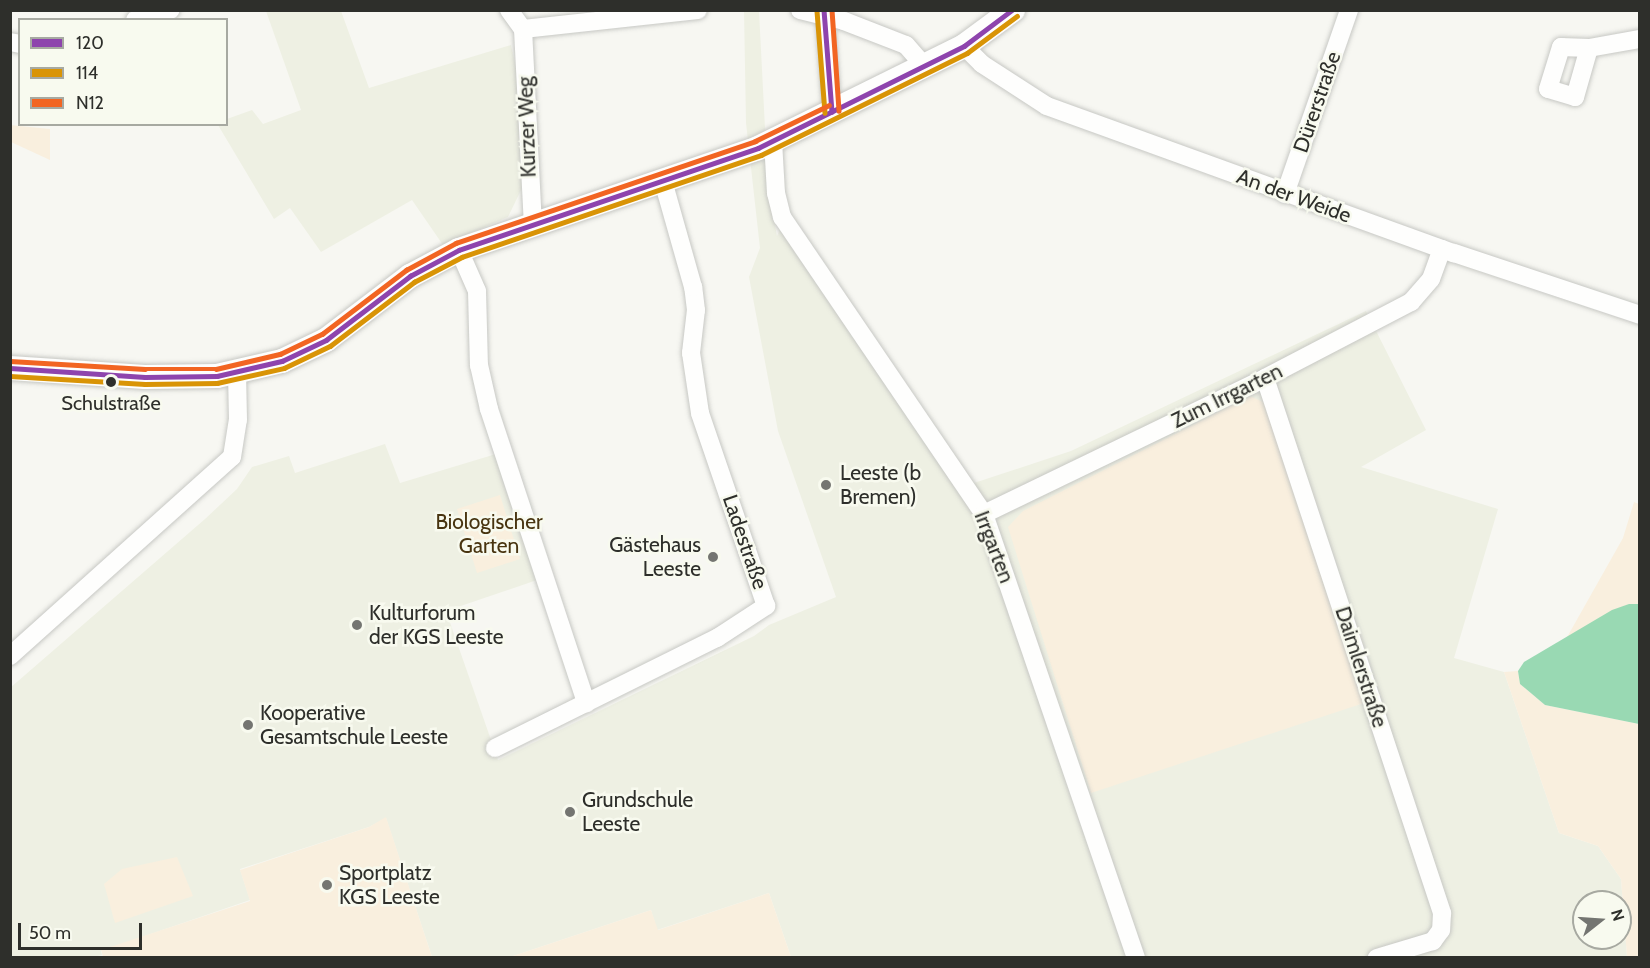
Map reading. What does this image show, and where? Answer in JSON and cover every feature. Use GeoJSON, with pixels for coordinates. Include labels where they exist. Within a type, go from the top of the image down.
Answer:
{"type":"FeatureCollection","features":[{"type":"Feature","properties":{"kind":"street"},"geometry":{"type":"LineString","coordinates":[[142,18],[171,10]]}},
{"type":"Feature","properties":{"kind":"street"},"geometry":{"type":"LineString","coordinates":[[509,10],[523,29],[698,10]]}},
{"type":"Feature","properties":{"kind":"street"},"geometry":{"type":"LineString","coordinates":[[800,10],[850,23],[906,45],[924,66]]}},
{"type":"Feature","properties":{"kind":"street"},"geometry":{"type":"LineString","coordinates":[[10,368],[145,377],[237,373],[282,361],[326,340],[410,276],[459,250],[773,141],[964,46],[1013,10]]}},
{"type":"Feature","properties":{"kind":"street","name":"Dürerstraße"},"geometry":{"type":"LineString","coordinates":[[1285,194],[1349,10]]}},
{"type":"Feature","properties":{"kind":"street"},"geometry":{"type":"LineString","coordinates":[[825,16],[832,111]]}},
{"type":"Feature","properties":{"kind":"street","name":"Kurzer Weg"},"geometry":{"type":"LineString","coordinates":[[523,29],[533,224]]}},
{"type":"Feature","properties":{"kind":"street"},"geometry":{"type":"LineString","coordinates":[[1589,48],[1640,39]]}},
{"type":"Feature","properties":{"kind":"street","name":"An der Weide"},"geometry":{"type":"LineString","coordinates":[[964,46],[982,64],[1047,106],[1442,249],[1639,312]]}},
{"type":"Feature","properties":{"kind":"street","name":"Irrgarten"},"geometry":{"type":"LineString","coordinates":[[773,141],[776,192],[782,217],[984,514],[1136,957]]}},
{"type":"Feature","properties":{"kind":"street","name":"Ladestraße"},"geometry":{"type":"LineString","coordinates":[[495,748],[717,638],[766,606],[700,413],[691,353],[696,310],[693,287],[663,181]]}},
{"type":"Feature","properties":{"kind":"street","name":"Zum Irrgarten"},"geometry":{"type":"LineString","coordinates":[[984,514],[1265,378],[1411,302],[1431,279],[1442,249]]}},
{"type":"Feature","properties":{"kind":"street"},"geometry":{"type":"LineString","coordinates":[[459,250],[477,291],[479,365],[489,409],[586,703]]}},
{"type":"Feature","properties":{"kind":"street"},"geometry":{"type":"LineString","coordinates":[[10,656],[232,457],[238,420],[237,373]]}},
{"type":"Feature","properties":{"kind":"street","name":"Daimlerstraße"},"geometry":{"type":"LineString","coordinates":[[1265,378],[1440,907],[1441,930],[1433,941],[1377,957]]}},
{"type":"Feature","properties":{"kind":"shaded area"},"geometry":{"type":"Polygon","coordinates":[[[266,11],[341,11],[369,88],[511,45],[520,86],[523,186],[508,217],[443,245],[412,200],[321,252],[290,208],[274,219],[219,126],[228,126],[228,119],[252,110],[263,124],[301,110],[266,11]]]}},
{"type":"Feature","properties":{"kind":"shaded area"},"geometry":{"type":"Polygon","coordinates":[[[744,11],[759,11],[768,187],[777,236],[788,211],[974,483],[1071,451],[1366,311],[1426,430],[1361,467],[1498,509],[1454,658],[1504,672],[1559,833],[1598,846],[1621,879],[1622,890],[1572,890],[1572,950],[1626,950],[1627,957],[791,957],[769,893],[657,930],[651,910],[510,957],[432,957],[386,818],[369,827],[240,869],[250,900],[101,951],[102,955],[93,957],[11,957],[10,688],[205,519],[237,489],[252,467],[289,456],[295,473],[385,444],[400,483],[496,454],[540,579],[446,611],[498,760],[754,636],[769,625],[836,597],[778,431],[749,277],[760,248],[746,123],[744,11]]]}},
{"type":"Feature","properties":{"kind":"shaded area"},"geometry":{"type":"Polygon","coordinates":[[[1629,604],[1639,604],[1639,724],[1545,705],[1520,684],[1518,671],[1524,662],[1612,610],[1629,604]]]}},
{"type":"Feature","properties":{"kind":"green space"},"geometry":{"type":"Polygon","coordinates":[[[10,125],[50,129],[50,160],[11,142],[10,125]]]}},
{"type":"Feature","properties":{"kind":"green space"},"geometry":{"type":"Polygon","coordinates":[[[1250,396],[1265,403],[1364,703],[1091,793],[1008,527],[1023,511],[1250,396]]]}},
{"type":"Feature","properties":{"kind":"green space","name":"Biologischer Garten"},"geometry":{"type":"Polygon","coordinates":[[[500,495],[520,559],[477,573],[457,509],[500,495]]]}},
{"type":"Feature","properties":{"kind":"green space"},"geometry":{"type":"Polygon","coordinates":[[[1634,502],[1639,504],[1639,604],[1629,604],[1566,639],[1623,538],[1634,502]]]}},
{"type":"Feature","properties":{"kind":"green space"},"geometry":{"type":"Polygon","coordinates":[[[1518,671],[1520,684],[1545,705],[1639,724],[1639,957],[1627,957],[1626,950],[1632,950],[1632,890],[1622,890],[1621,879],[1598,846],[1559,833],[1504,672],[1518,671]]]}},
{"type":"Feature","properties":{"kind":"green space","name":"Sportplatz KGS Leeste"},"geometry":{"type":"Polygon","coordinates":[[[386,817],[432,957],[103,957],[101,950],[250,901],[240,870],[369,827],[386,817]]]}},
{"type":"Feature","properties":{"kind":"green space"},"geometry":{"type":"Polygon","coordinates":[[[177,857],[193,896],[115,923],[104,884],[122,869],[177,857]]]}},
{"type":"Feature","properties":{"kind":"green space"},"geometry":{"type":"Polygon","coordinates":[[[769,893],[791,957],[510,957],[651,910],[658,930],[769,893]]]}},
{"type":"Feature","properties":{"kind":"transit line","name":"120"},"geometry":{"type":"LineString","coordinates":[[824,10],[832,112]]}},
{"type":"Feature","properties":{"kind":"transit line","name":"N12"},"geometry":{"type":"LineString","coordinates":[[832,10],[839,111]]}},
{"type":"Feature","properties":{"kind":"transit line","name":"120"},"geometry":{"type":"LineString","coordinates":[[10,368],[145,377],[217,376],[282,361],[326,340],[410,276],[459,250],[758,148],[964,46],[1012,10]]}},
{"type":"Feature","properties":{"kind":"transit line","name":"114"},"geometry":{"type":"LineString","coordinates":[[817,11],[825,113]]}},
{"type":"Feature","properties":{"kind":"transit line","name":"114"},"geometry":{"type":"LineString","coordinates":[[10,376],[145,384],[217,383],[284,368],[330,346],[414,282],[462,257],[761,155],[967,53],[1017,16]]}},
{"type":"Feature","properties":{"kind":"transit line","name":"N12"},"geometry":{"type":"LineString","coordinates":[[10,361],[145,369],[216,369],[280,354],[322,334],[406,270],[456,243],[755,141],[829,105]]}},
{"type":"Feature","properties":{"kind":"place","name":"Schulstraße"},"geometry":{"type":"Point","coordinates":[111,382]}},
{"type":"Feature","properties":{"kind":"place","name":"Leeste (b Bremen)"},"geometry":{"type":"Point","coordinates":[826,485]}},
{"type":"Feature","properties":{"kind":"place","name":"Gästehaus Leeste"},"geometry":{"type":"Point","coordinates":[713,557]}},
{"type":"Feature","properties":{"kind":"place","name":"Kulturforum der KGS Leeste"},"geometry":{"type":"Point","coordinates":[357,625]}},
{"type":"Feature","properties":{"kind":"place","name":"Kooperative Gesamtschule Leeste"},"geometry":{"type":"Point","coordinates":[248,725]}},
{"type":"Feature","properties":{"kind":"place","name":"Grundschule Leeste"},"geometry":{"type":"Point","coordinates":[570,812]}},
{"type":"Feature","properties":{"kind":"place","name":"Sportplatz KGS Leeste"},"geometry":{"type":"Point","coordinates":[327,885]}}]}
